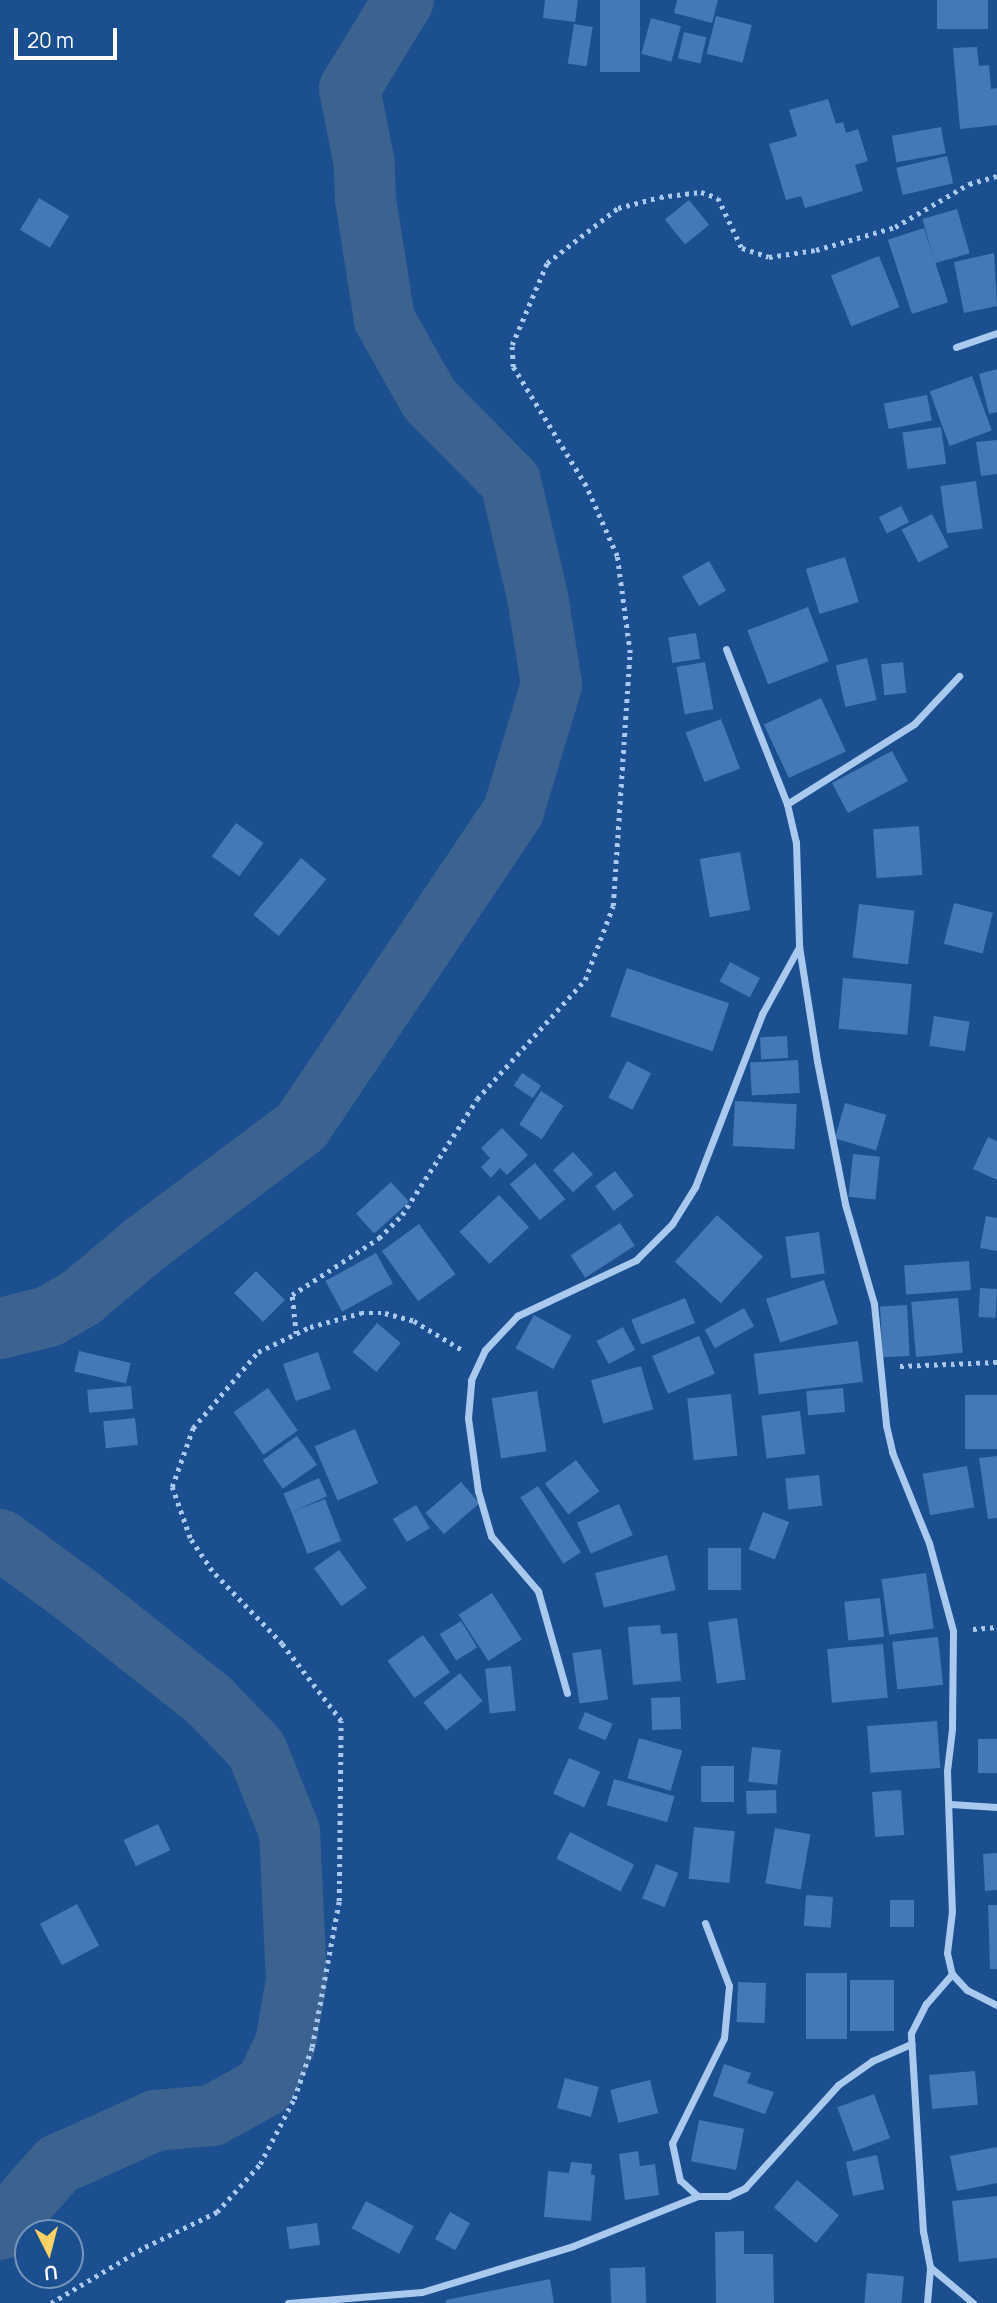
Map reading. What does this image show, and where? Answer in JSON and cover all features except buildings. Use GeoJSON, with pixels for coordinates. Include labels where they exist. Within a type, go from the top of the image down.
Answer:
{"type":"FeatureCollection","features":[{"type":"Feature","properties":{"kind":"street"},"geometry":{"type":"LineString","coordinates":[[956,347],[997,333]]}},
{"type":"Feature","properties":{"kind":"street"},"geometry":{"type":"LineString","coordinates":[[726,649],[787,804],[796,842],[799,946],[817,1061],[845,1204],[874,1304],[878,1366],[892,1452],[929,1543],[953,1631],[952,1729],[947,1771],[951,1911],[947,1953],[952,1974],[967,1990],[997,2005]]}},
{"type":"Feature","properties":{"kind":"street"},"geometry":{"type":"LineString","coordinates":[[787,804],[914,724],[959,676]]}},
{"type":"Feature","properties":{"kind":"street"},"geometry":{"type":"LineString","coordinates":[[567,1693],[538,1591],[491,1536],[478,1491],[468,1406],[471,1380],[485,1350],[517,1315],[636,1260],[672,1224],[695,1187],[762,1014],[799,946]]}},
{"type":"Feature","properties":{"kind":"street"},"geometry":{"type":"LineString","coordinates":[[950,1804],[997,1807]]}},
{"type":"Feature","properties":{"kind":"street"},"geometry":{"type":"LineString","coordinates":[[698,2196],[680,2180],[672,2143],[724,2038],[729,1986],[705,1923]]}},
{"type":"Feature","properties":{"kind":"street"},"geometry":{"type":"LineString","coordinates":[[927,2303],[930,2267],[923,2232],[911,2044],[915,2021],[952,1974]]}},
{"type":"Feature","properties":{"kind":"street"},"geometry":{"type":"LineString","coordinates":[[288,2303],[422,2292],[622,2228],[698,2196],[728,2196],[745,2188],[838,2085],[872,2062],[911,2044]]}},
{"type":"Feature","properties":{"kind":"street"},"geometry":{"type":"LineString","coordinates":[[930,2267],[974,2303]]}},
{"type":"Feature","properties":{"kind":"path"},"geometry":{"type":"LineString","coordinates":[[296,1334],[292,1295],[379,1238],[402,1215],[477,1099],[585,980],[613,906],[630,653],[617,556],[586,486],[513,367],[512,345],[548,262],[618,208],[660,197],[701,192],[718,198],[742,248],[769,257],[816,250],[895,227],[969,184],[997,176]]}},
{"type":"Feature","properties":{"kind":"path"},"geometry":{"type":"LineString","coordinates":[[51,2303],[145,2247],[218,2212],[260,2164],[294,2099],[312,2047],[339,1901],[341,1721],[282,1644],[212,1571],[190,1538],[172,1487],[192,1428],[258,1352],[310,1327],[360,1313],[385,1313],[414,1321],[480,1360]]}},
{"type":"Feature","properties":{"kind":"path"},"geometry":{"type":"LineString","coordinates":[[878,1366],[997,1362]]}},
{"type":"Feature","properties":{"kind":"waterway"},"geometry":{"type":"LineString","coordinates":[[0,1328],[48,1316],[82,1296],[145,1243],[301,1126],[513,810],[551,684],[537,596],[510,481],[429,399],[384,319],[365,199],[364,164],[349,88],[403,0]]}},
{"type":"Feature","properties":{"kind":"waterway"},"geometry":{"type":"LineString","coordinates":[[0,1539],[79,1597],[209,1700],[256,1749],[289,1831],[296,1980],[285,2043],[264,2086],[212,2115],[155,2120],[57,2164],[0,2229]]}}]}
